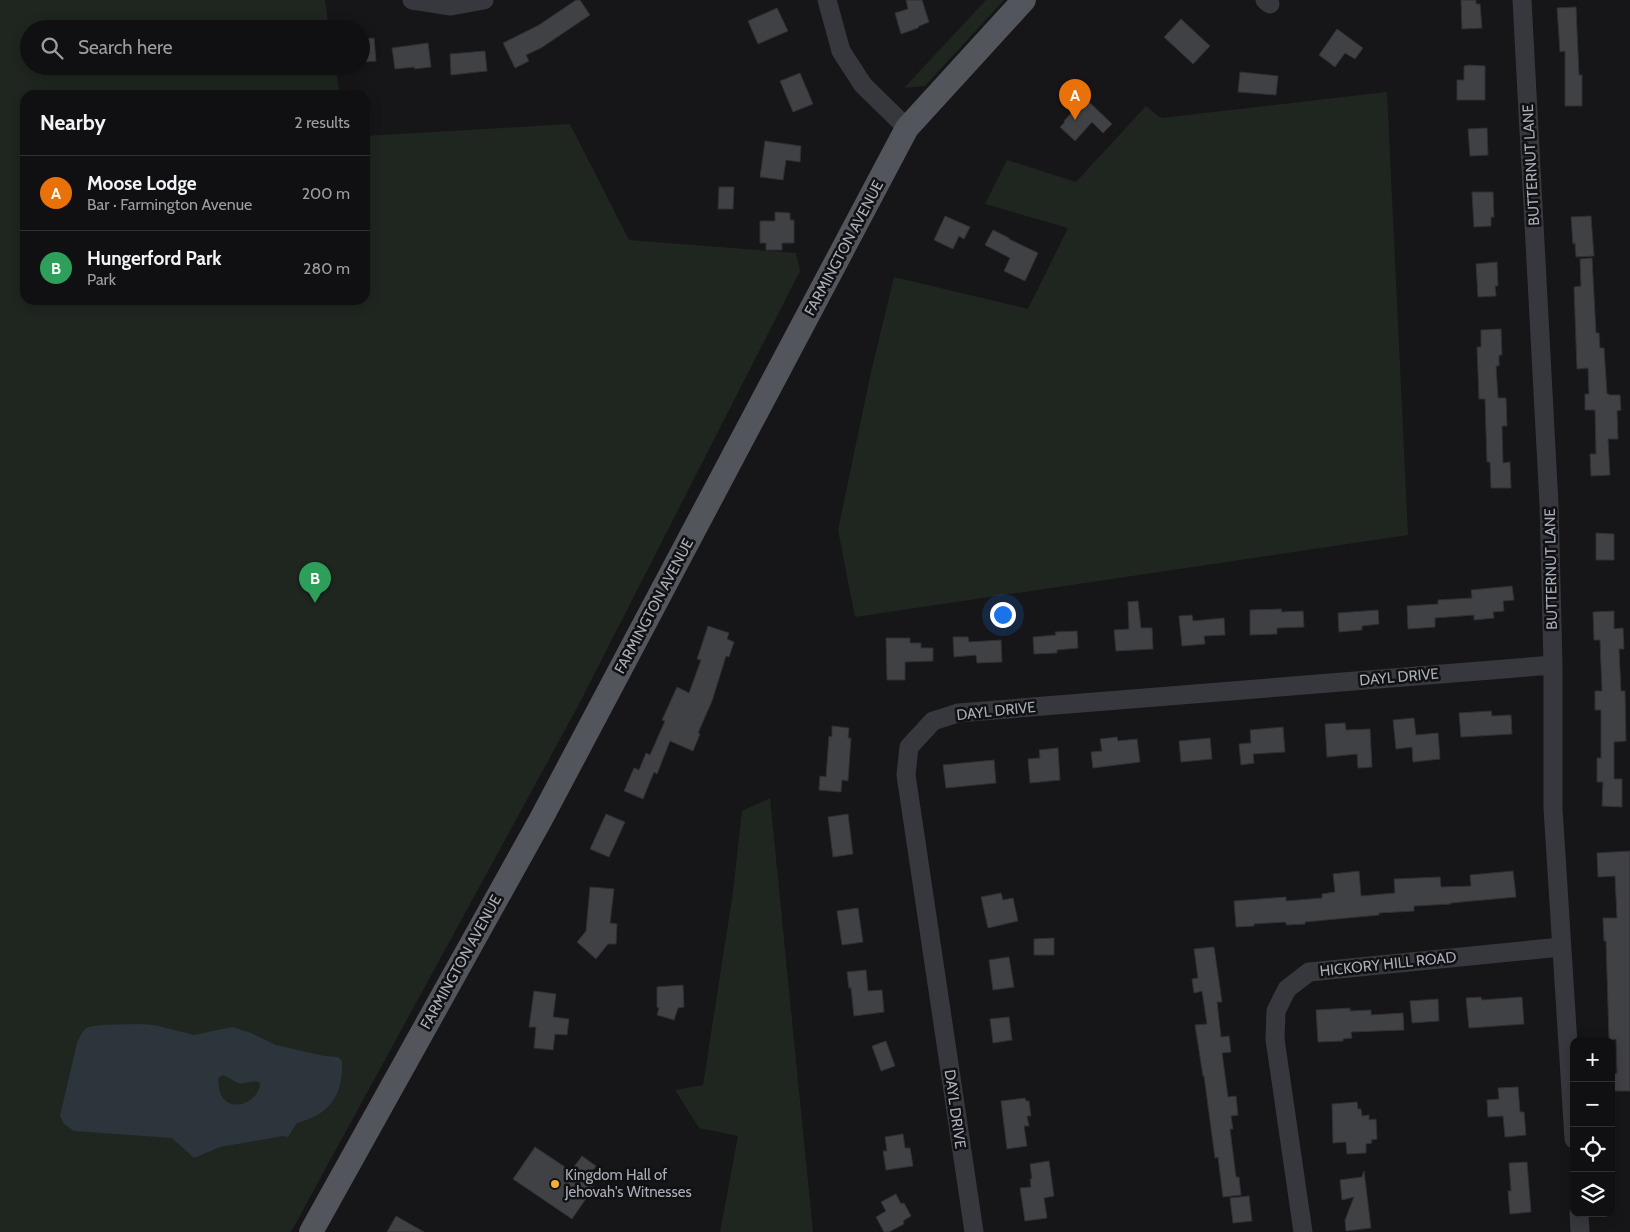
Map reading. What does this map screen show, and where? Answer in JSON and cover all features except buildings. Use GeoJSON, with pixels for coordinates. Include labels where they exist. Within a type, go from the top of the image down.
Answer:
{"type":"FeatureCollection","features":[{"type":"Feature","properties":{"kind":"main road","name":"FARMINGTON AVENUE"},"geometry":{"type":"LineString","coordinates":[[311,1232],[541,819],[907,128],[1024,0]]}},
{"type":"Feature","properties":{"kind":"street"},"geometry":{"type":"LineString","coordinates":[[412,0],[451,6],[484,0]]}},
{"type":"Feature","properties":{"kind":"street"},"geometry":{"type":"LineString","coordinates":[[828,0],[841,51],[863,85],[907,128]]}},
{"type":"Feature","properties":{"kind":"street","name":"BUTTERNUT LANE"},"geometry":{"type":"LineString","coordinates":[[1522,0],[1549,504],[1553,665],[1553,808],[1573,1127]]}},
{"type":"Feature","properties":{"kind":"street","name":"DAYL DRIVE"},"geometry":{"type":"LineString","coordinates":[[974,1232],[906,775],[910,747],[934,721],[958,713],[1553,665]]}},
{"type":"Feature","properties":{"kind":"street","name":"HICKORY HILL ROAD"},"geometry":{"type":"LineString","coordinates":[[1303,1232],[1276,1039],[1276,1011],[1287,989],[1309,972],[1561,947]]}},
{"type":"Feature","properties":{"kind":"street"},"geometry":{"type":"LineString","coordinates":[[1579,1217],[1580,1232]]}},
{"type":"Feature","properties":{"kind":"shaded area"},"geometry":{"type":"Polygon","coordinates":[[[0,0],[325,0],[328,20],[20,20],[20,75],[337,75],[339,90],[20,90],[20,305],[370,305],[370,136],[570,124],[629,240],[796,253],[800,271],[578,706],[291,1232],[0,1232],[0,0]]]}},
{"type":"Feature","properties":{"kind":"shaded area"},"geometry":{"type":"Polygon","coordinates":[[[986,0],[1004,0],[925,86],[904,88],[986,0]]]}},
{"type":"Feature","properties":{"kind":"shaded area"},"geometry":{"type":"Polygon","coordinates":[[[1387,92],[1408,535],[855,617],[838,530],[871,372],[894,277],[1028,309],[1068,228],[985,204],[1007,160],[1076,182],[1146,106],[1161,118],[1387,92]]]}},
{"type":"Feature","properties":{"kind":"shaded area"},"geometry":{"type":"Polygon","coordinates":[[[770,798],[813,1232],[720,1232],[738,1136],[699,1128],[675,1090],[703,1085],[733,892],[742,811],[770,798]]]}},
{"type":"Feature","properties":{"kind":"shaded area"},"geometry":{"type":"Polygon","coordinates":[[[154,1025],[194,1035],[232,1027],[251,1033],[276,1045],[324,1056],[338,1057],[342,1061],[340,1084],[333,1101],[319,1114],[297,1123],[288,1137],[283,1136],[220,1147],[194,1158],[172,1138],[74,1131],[64,1124],[60,1116],[77,1043],[81,1034],[89,1027],[154,1025]],[[223,1075],[218,1078],[219,1091],[221,1096],[228,1102],[240,1104],[246,1102],[252,1099],[259,1088],[260,1082],[238,1083],[223,1075]]]}},
{"type":"Feature","properties":{"kind":"place","name":"Moose Lodge"},"geometry":{"type":"Point","coordinates":[1075,120]}},
{"type":"Feature","properties":{"kind":"place","name":"Hungerford Park"},"geometry":{"type":"Point","coordinates":[315,603]}},
{"type":"Feature","properties":{"kind":"place","name":"Kingdom Hall of Jehovah's Witnesses"},"geometry":{"type":"Point","coordinates":[555,1184]}}]}
